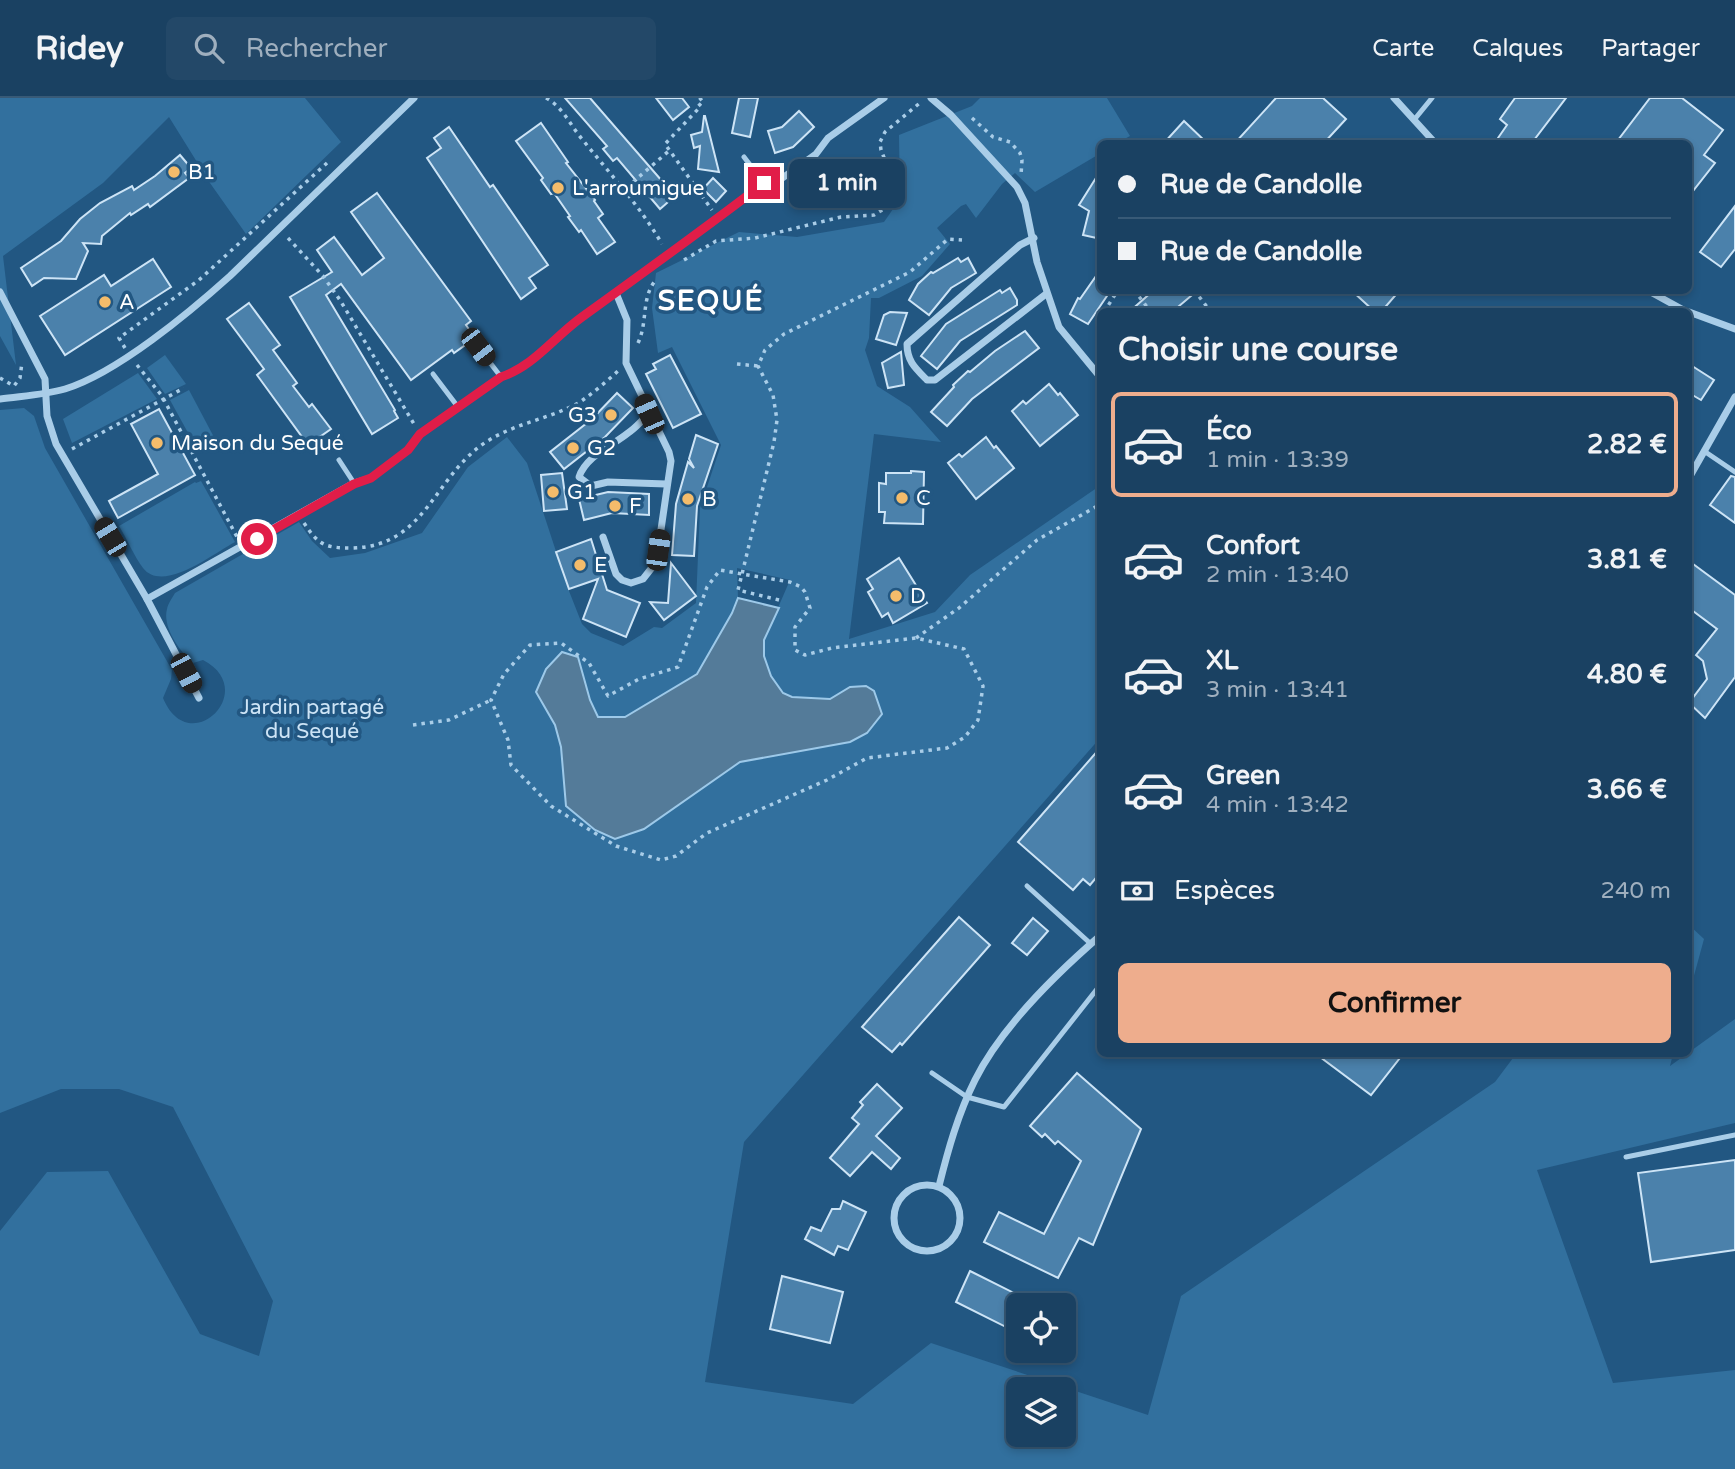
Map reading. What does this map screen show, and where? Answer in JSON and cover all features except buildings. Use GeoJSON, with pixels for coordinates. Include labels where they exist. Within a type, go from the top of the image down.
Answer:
{"type":"FeatureCollection","features":[{"type":"Feature","properties":{"kind":"street"},"geometry":{"type":"LineString","coordinates":[[0,399],[47,393],[87,380],[129,355],[220,285],[414,98]]}},
{"type":"Feature","properties":{"kind":"street"},"geometry":{"type":"LineString","coordinates":[[147,600],[354,484],[371,478],[408,450],[420,434],[501,377],[514,373],[550,347],[583,316],[764,183],[781,179],[816,154],[828,138],[884,98]]}},
{"type":"Feature","properties":{"kind":"street"},"geometry":{"type":"LineString","coordinates":[[931,98],[951,115],[1017,187],[1025,203],[1037,262],[1059,327],[1097,373]]}},
{"type":"Feature","properties":{"kind":"street"},"geometry":{"type":"LineString","coordinates":[[1394,98],[1432,140]]}},
{"type":"Feature","properties":{"kind":"street"},"geometry":{"type":"LineString","coordinates":[[1034,238],[1020,245],[907,344],[907,355],[912,365],[927,380],[935,380],[1046,294]]}},
{"type":"Feature","properties":{"kind":"street"},"geometry":{"type":"LineString","coordinates":[[0,292],[45,379],[47,416],[56,444],[147,600],[199,698]]}},
{"type":"Feature","properties":{"kind":"street"},"geometry":{"type":"LineString","coordinates":[[603,537],[616,574],[631,583],[643,579],[653,565],[658,550],[671,461],[626,363],[627,320],[616,293]]}},
{"type":"Feature","properties":{"kind":"street"},"geometry":{"type":"LineString","coordinates":[[1660,294],[1682,308]]}},
{"type":"Feature","properties":{"kind":"street"},"geometry":{"type":"LineString","coordinates":[[1692,313],[1735,329]]}},
{"type":"Feature","properties":{"kind":"street"},"geometry":{"type":"LineString","coordinates":[[1692,473],[1735,397]]}},
{"type":"Feature","properties":{"kind":"street"},"geometry":{"type":"LineString","coordinates":[[649,414],[631,431],[594,456],[582,469],[579,477],[591,486],[608,482],[666,484]]}},
{"type":"Feature","properties":{"kind":"street"},"geometry":{"type":"LineString","coordinates":[[939,1186],[967,1097],[989,1055],[1063,969],[1097,939]]}},
{"type":"Feature","properties":{"kind":"street"},"geometry":{"type":"LineString","coordinates":[[916,1186],[939,1186],[956,1201],[960,1212],[959,1229],[948,1244],[938,1249],[927,1251],[912,1247],[902,1240],[895,1228],[898,1202],[916,1186]]}},
{"type":"Feature","properties":{"kind":"lane"},"geometry":{"type":"LineString","coordinates":[[1414,120],[1432,98]]}},
{"type":"Feature","properties":{"kind":"lane"},"geometry":{"type":"LineString","coordinates":[[744,157],[764,183]]}},
{"type":"Feature","properties":{"kind":"lane"},"geometry":{"type":"LineString","coordinates":[[478,347],[501,377]]}},
{"type":"Feature","properties":{"kind":"lane"},"geometry":{"type":"LineString","coordinates":[[433,374],[458,407]]}},
{"type":"Feature","properties":{"kind":"lane"},"geometry":{"type":"LineString","coordinates":[[1704,451],[1735,472]]}},
{"type":"Feature","properties":{"kind":"lane"},"geometry":{"type":"LineString","coordinates":[[339,460],[354,484]]}},
{"type":"Feature","properties":{"kind":"lane"},"geometry":{"type":"LineString","coordinates":[[1027,886],[1091,944]]}},
{"type":"Feature","properties":{"kind":"lane"},"geometry":{"type":"LineString","coordinates":[[932,1073],[967,1097],[1004,1107],[1097,989]]}},
{"type":"Feature","properties":{"kind":"lane"},"geometry":{"type":"LineString","coordinates":[[1626,1157],[1735,1135]]}},
{"type":"Feature","properties":{"kind":"path"},"geometry":{"type":"LineString","coordinates":[[546,98],[561,110],[644,213],[668,255]]}},
{"type":"Feature","properties":{"kind":"path"},"geometry":{"type":"LineString","coordinates":[[702,98],[696,100],[701,106],[665,144],[717,218]]}},
{"type":"Feature","properties":{"kind":"path"},"geometry":{"type":"LineString","coordinates":[[967,113],[993,136],[1010,142],[1020,153],[1023,169],[1017,187]]}},
{"type":"Feature","properties":{"kind":"path"},"geometry":{"type":"LineString","coordinates":[[624,190],[670,150]]}},
{"type":"Feature","properties":{"kind":"path"},"geometry":{"type":"LineString","coordinates":[[239,542],[164,400],[119,338],[199,280],[327,163]]}},
{"type":"Feature","properties":{"kind":"path"},"geometry":{"type":"LineString","coordinates":[[288,238],[323,276],[340,300],[420,434]]}},
{"type":"Feature","properties":{"kind":"path"},"geometry":{"type":"LineString","coordinates":[[758,366],[765,350],[784,334],[910,272],[948,239],[962,240]]}},
{"type":"Feature","properties":{"kind":"path"},"geometry":{"type":"LineString","coordinates":[[1137,294],[1148,308]]}},
{"type":"Feature","properties":{"kind":"path"},"geometry":{"type":"LineString","coordinates":[[1197,294],[1208,308]]}},
{"type":"Feature","properties":{"kind":"path"},"geometry":{"type":"LineString","coordinates":[[0,378],[14,386],[20,378],[22,362]]}},
{"type":"Feature","properties":{"kind":"path"},"geometry":{"type":"LineString","coordinates":[[737,364],[758,366]]}},
{"type":"Feature","properties":{"kind":"path"},"geometry":{"type":"LineString","coordinates":[[758,366],[773,395],[776,420],[774,442],[738,590],[779,600]]}},
{"type":"Feature","properties":{"kind":"path"},"geometry":{"type":"LineString","coordinates":[[62,454],[184,388]]}},
{"type":"Feature","properties":{"kind":"path"},"geometry":{"type":"LineString","coordinates":[[916,638],[959,608],[1037,540],[1097,506]]}},
{"type":"Feature","properties":{"kind":"path"},"geometry":{"type":"LineString","coordinates":[[413,725],[449,720],[491,701],[504,674],[530,645],[561,643],[589,663],[608,696],[639,679],[678,667],[707,587],[720,570],[790,582],[805,592],[810,608],[795,627],[795,650],[804,655],[832,648],[916,638],[964,649],[983,686],[978,720],[965,737],[947,748],[867,758],[707,833],[676,856],[660,860],[615,846],[551,806],[511,765],[508,740],[491,701]]}},
{"type":"Feature","properties":{"kind":"green space"},"geometry":{"type":"Polygon","coordinates":[[[0,98],[305,98],[341,142],[246,234],[169,117],[103,183],[3,256],[16,365],[0,336],[0,98]]]}},
{"type":"Feature","properties":{"kind":"green space","name":"Jardin partagé du Sequé"},"geometry":{"type":"Polygon","coordinates":[[[980,98],[1107,98],[1130,136],[1123,140],[1097,140],[1097,155],[1035,192],[1015,173],[1002,184],[976,218],[966,204],[961,206],[937,228],[950,244],[922,276],[879,298],[871,298],[869,338],[865,350],[877,386],[910,407],[941,442],[874,434],[849,639],[935,612],[970,575],[1097,488],[1097,742],[744,1142],[705,1382],[853,1404],[931,1343],[1033,1377],[1006,1377],[1006,1447],[1076,1447],[1076,1391],[1148,1415],[1181,1296],[1495,1082],[1514,1057],[1672,1057],[1670,1066],[1682,1057],[1692,1057],[1692,1050],[1735,1019],[1735,1123],[1537,1170],[1613,1383],[1735,1370],[1735,1469],[0,1469],[0,1231],[47,1172],[108,1171],[200,1334],[259,1356],[273,1301],[173,1107],[119,1089],[61,1089],[0,1113],[0,410],[24,408],[34,416],[45,448],[172,670],[163,698],[175,716],[188,723],[202,722],[214,714],[223,702],[225,687],[219,673],[203,660],[193,663],[173,639],[166,616],[168,605],[175,593],[299,522],[312,541],[330,558],[365,553],[422,533],[468,467],[507,437],[527,463],[582,624],[591,633],[623,646],[654,627],[662,628],[696,603],[700,508],[721,445],[672,347],[658,353],[652,308],[656,273],[739,232],[797,237],[884,222],[900,199],[899,135],[972,106],[980,98]],[[737,568],[738,598],[697,674],[625,717],[598,718],[578,657],[536,692],[555,725],[561,747],[566,805],[644,829],[740,762],[850,742],[850,687],[830,699],[792,697],[783,693],[771,676],[764,656],[764,640],[790,580],[737,568]]]}},
{"type":"Feature","properties":{"kind":"green space"},"geometry":{"type":"Polygon","coordinates":[[[165,355],[186,384],[165,394],[147,368],[165,355]]]}},
{"type":"Feature","properties":{"kind":"green space"},"geometry":{"type":"Polygon","coordinates":[[[138,373],[157,399],[72,443],[63,419],[138,373]]]}},
{"type":"Feature","properties":{"kind":"green space"},"geometry":{"type":"Polygon","coordinates":[[[189,390],[216,441],[198,451],[170,400],[189,390]]]}},
{"type":"Feature","properties":{"kind":"green space"},"geometry":{"type":"Polygon","coordinates":[[[201,481],[235,542],[189,569],[163,576],[152,575],[143,568],[119,526],[201,481]]]}},
{"type":"Feature","properties":{"kind":"green space"},"geometry":{"type":"Polygon","coordinates":[[[1692,928],[1704,939],[1692,983],[1692,928]]]}},
{"type":"Feature","properties":{"kind":"shaded area"},"geometry":{"type":"Polygon","coordinates":[[[738,598],[779,608],[764,640],[764,656],[771,676],[783,693],[792,697],[830,699],[850,687],[866,686],[874,691],[882,714],[867,733],[850,742],[740,762],[644,829],[615,839],[595,830],[566,806],[561,747],[555,725],[536,692],[546,669],[562,652],[578,657],[590,700],[598,717],[625,717],[697,674],[738,598]]]}},
{"type":"Feature","properties":{"kind":"place","name":"B1"},"geometry":{"type":"Point","coordinates":[174,172]}},
{"type":"Feature","properties":{"kind":"place","name":"L'arroumigue"},"geometry":{"type":"Point","coordinates":[558,188]}},
{"type":"Feature","properties":{"kind":"place","name":"A"},"geometry":{"type":"Point","coordinates":[105,302]}},
{"type":"Feature","properties":{"kind":"place","name":"G3"},"geometry":{"type":"Point","coordinates":[611,415]}},
{"type":"Feature","properties":{"kind":"place","name":"Maison du Sequé"},"geometry":{"type":"Point","coordinates":[157,443]}},
{"type":"Feature","properties":{"kind":"place","name":"G2"},"geometry":{"type":"Point","coordinates":[573,448]}},
{"type":"Feature","properties":{"kind":"place","name":"G1"},"geometry":{"type":"Point","coordinates":[553,492]}},
{"type":"Feature","properties":{"kind":"place","name":"C"},"geometry":{"type":"Point","coordinates":[902,498]}},
{"type":"Feature","properties":{"kind":"place","name":"B"},"geometry":{"type":"Point","coordinates":[688,499]}},
{"type":"Feature","properties":{"kind":"place","name":"F"},"geometry":{"type":"Point","coordinates":[615,506]}},
{"type":"Feature","properties":{"kind":"place","name":"E"},"geometry":{"type":"Point","coordinates":[580,565]}},
{"type":"Feature","properties":{"kind":"place","name":"D"},"geometry":{"type":"Point","coordinates":[896,596]}},
{"type":"Feature","properties":{"kind":"district","name":"SEQUÉ"},"geometry":{"type":"Point","coordinates":[711,300]}},
{"type":"Feature","properties":{"kind":"route"},"geometry":{"type":"LineString","coordinates":[[257,539],[354,484],[371,478],[408,450],[420,434],[501,377],[514,373],[550,347],[583,316],[764,183]]}}]}
